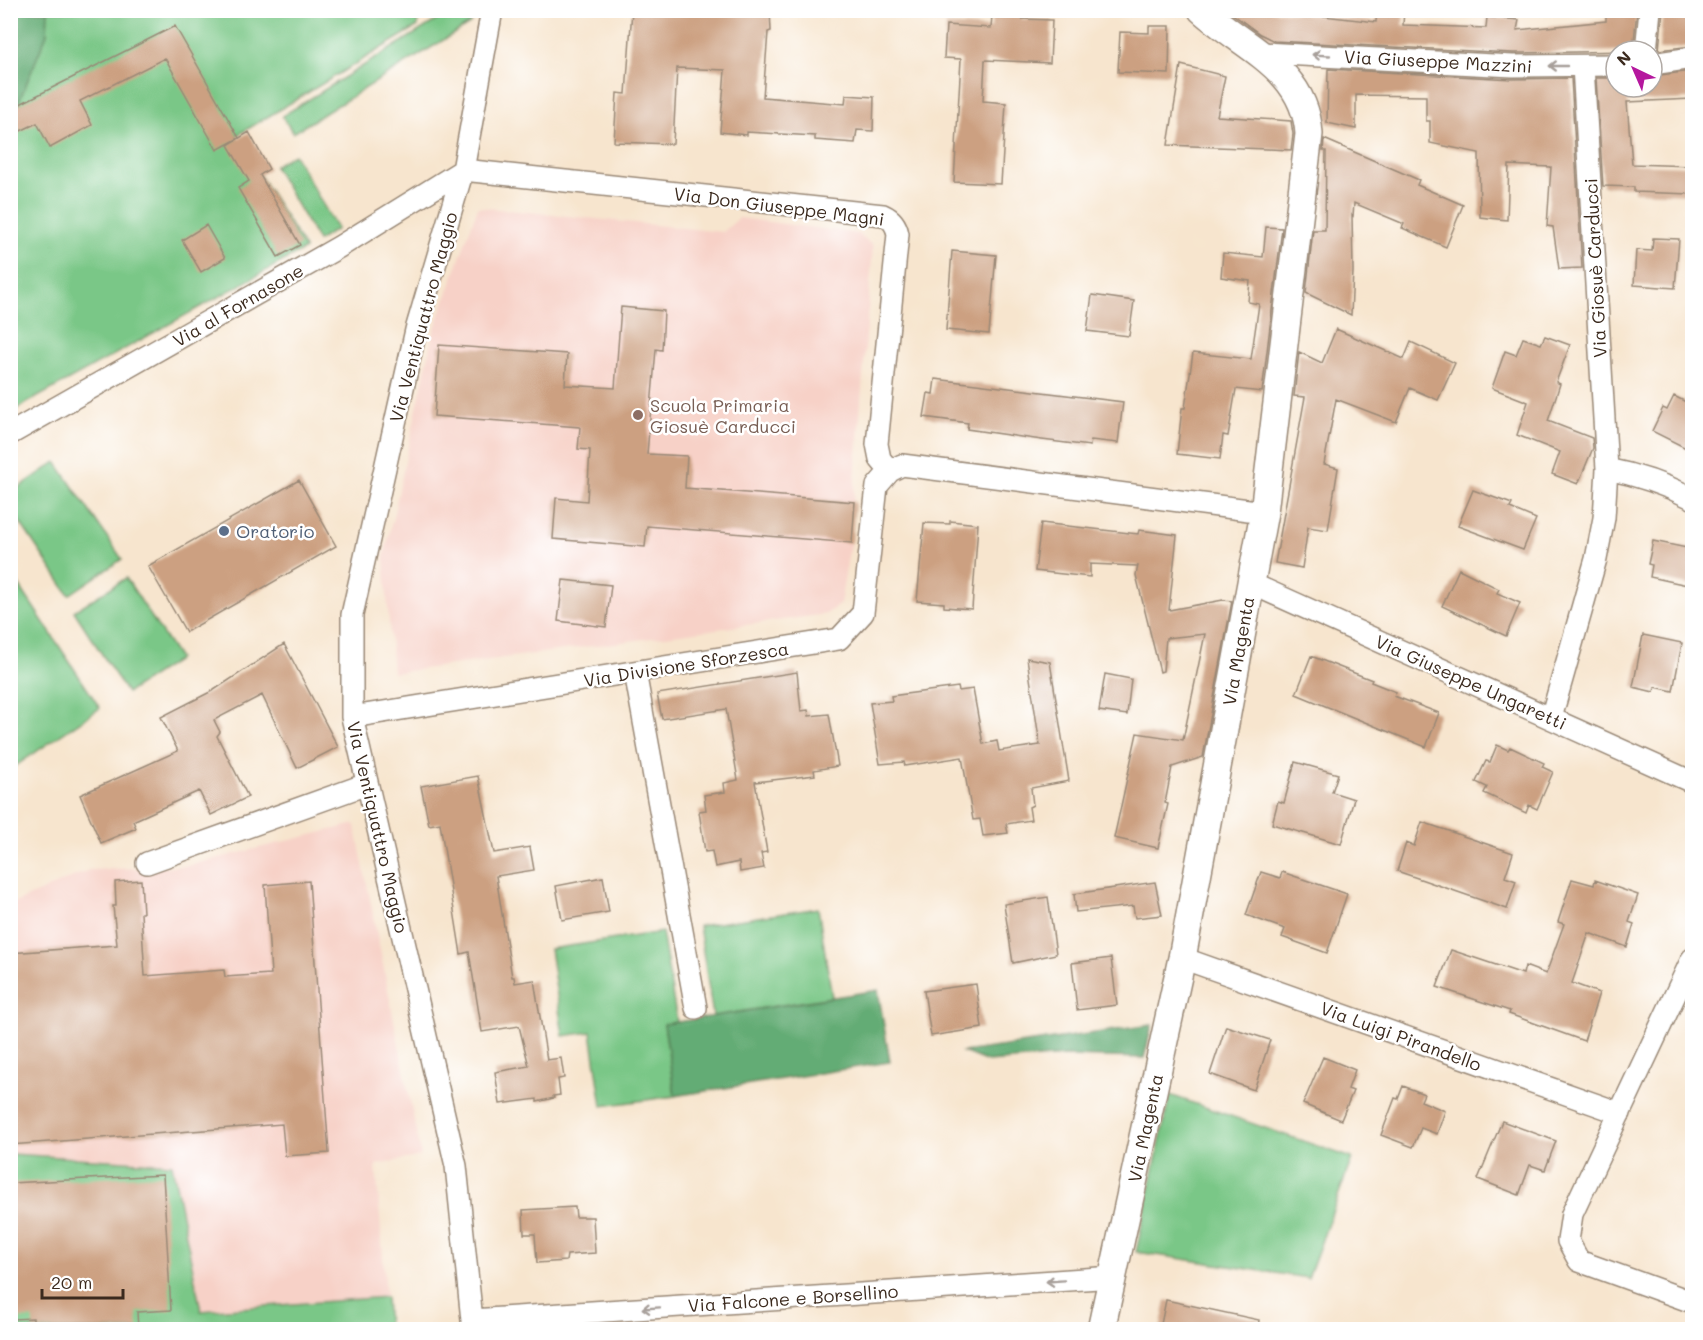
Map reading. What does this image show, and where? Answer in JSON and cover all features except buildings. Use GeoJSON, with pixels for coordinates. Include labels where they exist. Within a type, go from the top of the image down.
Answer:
{"type":"FeatureCollection","features":[{"type":"Feature","properties":{"kind":"street","name":"Via Ventiquattro Maggio"},"geometry":{"type":"LineString","coordinates":[[472,1325],[456,1166],[352,717],[352,615],[416,330],[463,171],[492,10]]}},
{"type":"Feature","properties":{"kind":"street","name":"Via Magenta"},"geometry":{"type":"LineString","coordinates":[[1101,1329],[1182,958],[1264,512],[1309,134],[1308,118],[1302,101],[1285,76],[1261,53],[1202,10]]}},
{"type":"Feature","properties":{"kind":"street"},"geometry":{"type":"LineString","coordinates":[[1647,39],[1650,10]]}},
{"type":"Feature","properties":{"kind":"street","name":"Via Giuseppe Mazzini"},"geometry":{"type":"LineString","coordinates":[[1261,53],[1513,66],[1604,66]]}},
{"type":"Feature","properties":{"kind":"street"},"geometry":{"type":"LineString","coordinates":[[1664,62],[1692,58]]}},
{"type":"Feature","properties":{"kind":"street","name":"Via Giosuè Carducci"},"geometry":{"type":"LineString","coordinates":[[1551,718],[1596,559],[1604,518],[1607,469],[1584,66]]}},
{"type":"Feature","properties":{"kind":"street","name":"Via al Fornasone"},"geometry":{"type":"LineString","coordinates":[[10,434],[339,247],[463,171]]}},
{"type":"Feature","properties":{"kind":"street","name":"Via Don Giuseppe Magni"},"geometry":{"type":"LineString","coordinates":[[463,171],[883,215],[889,218],[894,222],[898,234],[877,444],[880,459],[890,471]]}},
{"type":"Feature","properties":{"kind":"street"},"geometry":{"type":"LineString","coordinates":[[890,471],[902,465],[914,466],[1264,512]]}},
{"type":"Feature","properties":{"kind":"street"},"geometry":{"type":"LineString","coordinates":[[1607,469],[1667,485],[1692,498]]}},
{"type":"Feature","properties":{"kind":"street","name":"Via Divisione Sforzesca"},"geometry":{"type":"LineString","coordinates":[[352,717],[839,639],[863,613],[877,486],[890,471]]}},
{"type":"Feature","properties":{"kind":"street","name":"Via Giuseppe Ungaretti"},"geometry":{"type":"LineString","coordinates":[[1250,582],[1692,782]]}},
{"type":"Feature","properties":{"kind":"street"},"geometry":{"type":"LineString","coordinates":[[635,672],[696,1008]]}},
{"type":"Feature","properties":{"kind":"street"},"geometry":{"type":"LineString","coordinates":[[147,863],[367,784]]}},
{"type":"Feature","properties":{"kind":"street","name":"Via Luigi Pirandello"},"geometry":{"type":"LineString","coordinates":[[1182,958],[1620,1113]]}},
{"type":"Feature","properties":{"kind":"street"},"geometry":{"type":"LineString","coordinates":[[1692,959],[1572,1214],[1568,1241],[1579,1261],[1692,1302]]}},
{"type":"Feature","properties":{"kind":"street","name":"Via Falcone e Borsellino"},"geometry":{"type":"LineString","coordinates":[[472,1325],[1114,1277]]}},
{"type":"Feature","properties":{"kind":"shaded area","name":"Scuola Primaria Giosuè Carducci"},"geometry":{"type":"Polygon","coordinates":[[[478,207],[723,232],[739,218],[859,234],[873,246],[850,545],[840,604],[826,614],[393,673],[384,558],[434,331],[478,207]]]}},
{"type":"Feature","properties":{"kind":"shaded area"},"geometry":{"type":"Polygon","coordinates":[[[355,824],[421,1156],[376,1165],[386,1297],[200,1311],[171,1164],[11,1155],[10,905],[89,870],[187,866],[355,824]]]}},
{"type":"Feature","properties":{"kind":"green space"},"geometry":{"type":"Polygon","coordinates":[[[453,10],[473,11],[471,23],[293,133],[282,116],[453,10]]]}},
{"type":"Feature","properties":{"kind":"green space"},"geometry":{"type":"Polygon","coordinates":[[[11,11],[417,11],[418,26],[236,136],[305,249],[11,412],[11,11]]]}},
{"type":"Feature","properties":{"kind":"green space"},"geometry":{"type":"Polygon","coordinates":[[[11,11],[48,11],[47,34],[17,106],[11,109],[11,11]]]}},
{"type":"Feature","properties":{"kind":"green space"},"geometry":{"type":"Polygon","coordinates":[[[294,154],[337,229],[318,241],[274,166],[294,154]]]}},
{"type":"Feature","properties":{"kind":"green space"},"geometry":{"type":"Polygon","coordinates":[[[56,462],[122,559],[69,595],[11,509],[11,493],[56,462]]]}},
{"type":"Feature","properties":{"kind":"green space"},"geometry":{"type":"Polygon","coordinates":[[[11,573],[100,708],[10,769],[11,573]]]}},
{"type":"Feature","properties":{"kind":"green space"},"geometry":{"type":"Polygon","coordinates":[[[126,578],[179,659],[127,693],[74,611],[126,578]]]}},
{"type":"Feature","properties":{"kind":"green space"},"geometry":{"type":"Polygon","coordinates":[[[818,908],[832,997],[713,1016],[699,926],[818,908]]]}},
{"type":"Feature","properties":{"kind":"green space"},"geometry":{"type":"Polygon","coordinates":[[[662,932],[677,1022],[664,1024],[675,1096],[602,1106],[591,1032],[563,1036],[550,949],[662,932]]]}},
{"type":"Feature","properties":{"kind":"green space"},"geometry":{"type":"Polygon","coordinates":[[[878,990],[890,1062],[675,1096],[664,1024],[878,990]]]}},
{"type":"Feature","properties":{"kind":"green space"},"geometry":{"type":"Polygon","coordinates":[[[1152,1025],[1144,1058],[1065,1056],[988,1062],[963,1052],[1152,1025]]]}},
{"type":"Feature","properties":{"kind":"green space"},"geometry":{"type":"Polygon","coordinates":[[[1170,1095],[1352,1158],[1308,1278],[1136,1252],[1170,1095]]]}},
{"type":"Feature","properties":{"kind":"green space"},"geometry":{"type":"Polygon","coordinates":[[[11,1154],[172,1164],[201,1311],[386,1297],[388,1329],[11,1330],[11,1154]]]}},
{"type":"Feature","properties":{"kind":"place","name":"Scuola Primaria Giosuè Carducci"},"geometry":{"type":"Point","coordinates":[638,415]}},
{"type":"Feature","properties":{"kind":"place","name":"Oratorio"},"geometry":{"type":"Point","coordinates":[224,531]}}]}
